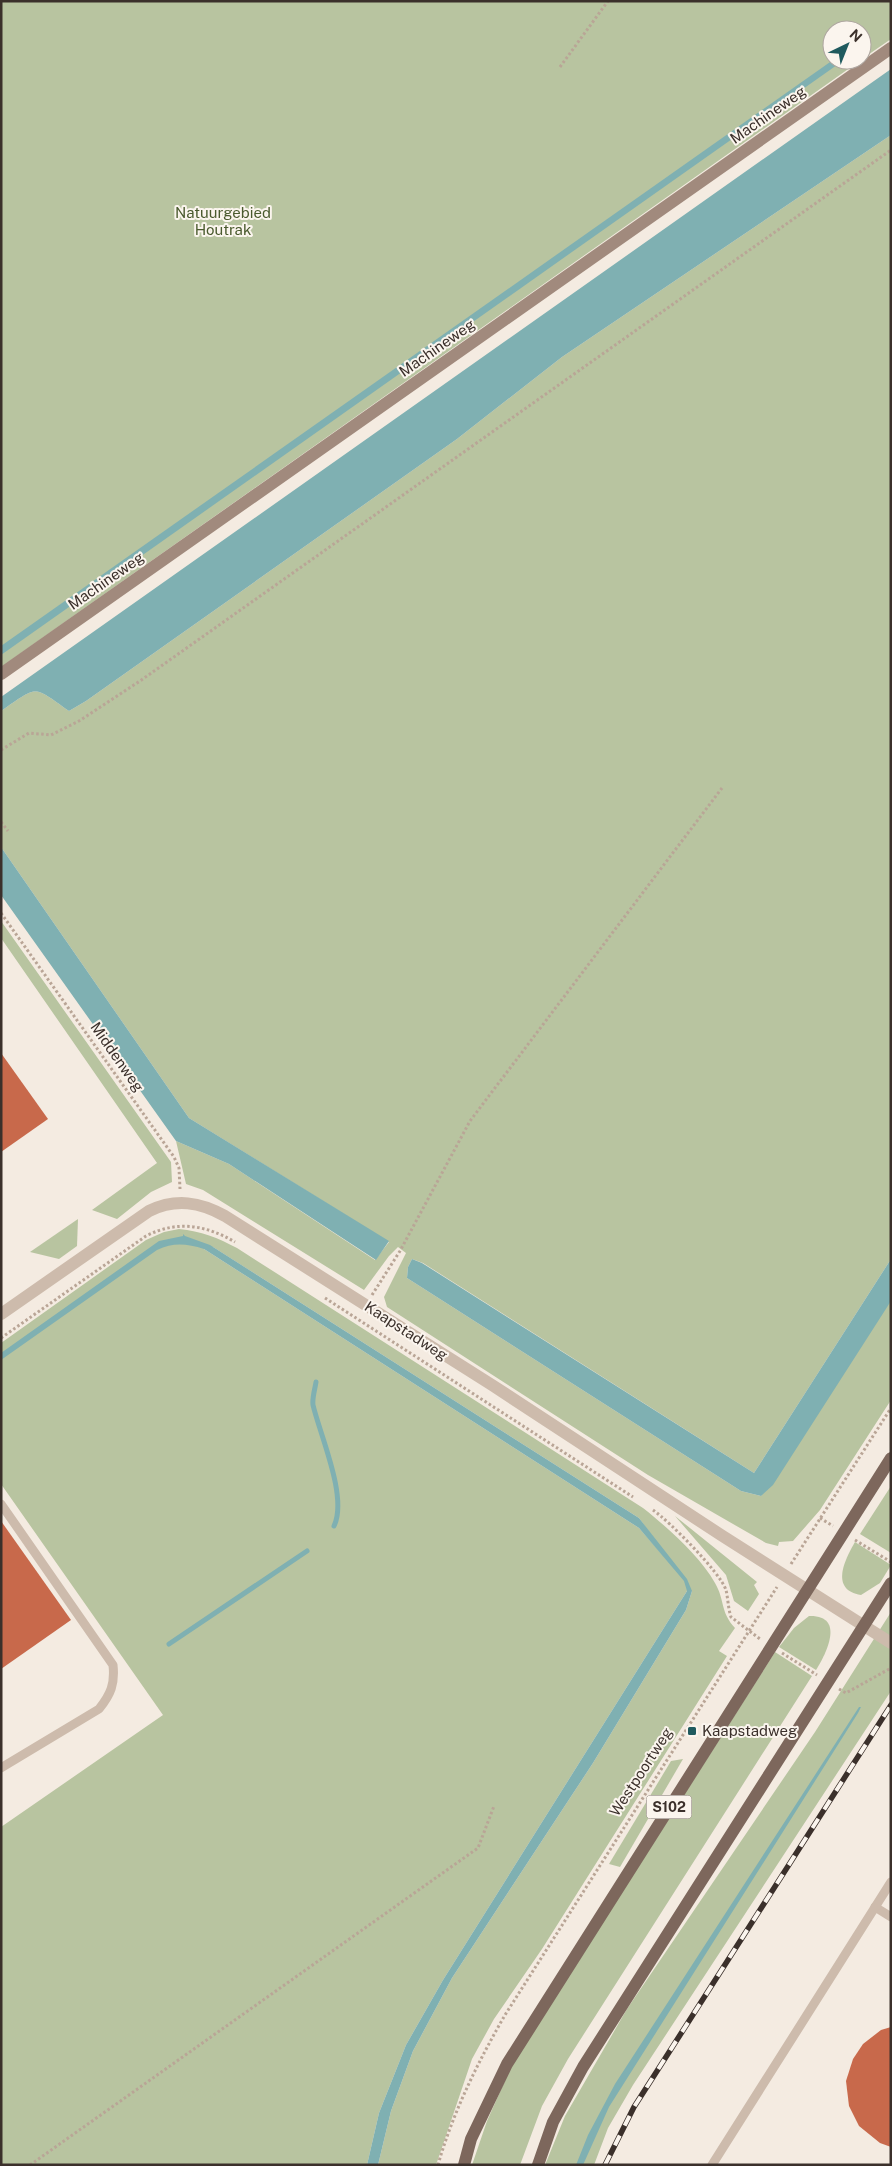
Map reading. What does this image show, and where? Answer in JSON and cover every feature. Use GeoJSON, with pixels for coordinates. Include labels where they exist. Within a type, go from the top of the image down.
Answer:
{"type":"FeatureCollection","features":[{"type":"Feature","properties":{"kind":"main road","name":"S102"},"geometry":{"type":"LineString","coordinates":[[464,2165],[471,2138],[507,2064],[891,1458]]}},
{"type":"Feature","properties":{"kind":"main road"},"geometry":{"type":"LineString","coordinates":[[538,2165],[553,2122],[584,2067],[891,1583]]}},
{"type":"Feature","properties":{"kind":"street","name":"Machineweg"},"geometry":{"type":"LineString","coordinates":[[1,674],[891,48]]}},
{"type":"Feature","properties":{"kind":"street","name":"Kaapstadweg"},"geometry":{"type":"LineString","coordinates":[[1,1314],[149,1211],[163,1205],[181,1202],[212,1208],[366,1305],[891,1644]]}},
{"type":"Feature","properties":{"kind":"lane"},"geometry":{"type":"LineString","coordinates":[[1,1504],[113,1665],[114,1681],[109,1697],[99,1709],[1,1768]]}},
{"type":"Feature","properties":{"kind":"lane"},"geometry":{"type":"LineString","coordinates":[[712,2165],[891,1882]]}},
{"type":"Feature","properties":{"kind":"lane"},"geometry":{"type":"LineString","coordinates":[[875,1907],[891,1917]]}},
{"type":"Feature","properties":{"kind":"path"},"geometry":{"type":"LineString","coordinates":[[560,67],[608,1]]}},
{"type":"Feature","properties":{"kind":"path"},"geometry":{"type":"LineString","coordinates":[[1,750],[29,733],[51,735],[79,721],[140,681],[891,150]]}},
{"type":"Feature","properties":{"kind":"path"},"geometry":{"type":"LineString","coordinates":[[366,1305],[400,1251],[470,1122],[722,788]]}},
{"type":"Feature","properties":{"kind":"path"},"geometry":{"type":"LineString","coordinates":[[1,822],[8,831]]}},
{"type":"Feature","properties":{"kind":"path","name":"Middenweg"},"geometry":{"type":"LineString","coordinates":[[1,913],[174,1157],[179,1168],[182,1225]]}},
{"type":"Feature","properties":{"kind":"path"},"geometry":{"type":"LineString","coordinates":[[1,1338],[146,1236],[162,1228],[182,1225],[200,1227],[221,1234],[236,1242]]}},
{"type":"Feature","properties":{"kind":"path","name":"Kaapstadweg"},"geometry":{"type":"LineString","coordinates":[[319,1294],[642,1502]]}},
{"type":"Feature","properties":{"kind":"path","name":"Westpoortweg"},"geometry":{"type":"LineString","coordinates":[[438,2165],[445,2143],[481,2058],[505,2015],[891,1408]]}},
{"type":"Feature","properties":{"kind":"path"},"geometry":{"type":"LineString","coordinates":[[650,1508],[666,1519],[719,1577],[726,1589],[731,1616],[749,1632]]}},
{"type":"Feature","properties":{"kind":"path"},"geometry":{"type":"LineString","coordinates":[[30,2165],[478,1848],[494,1806]]}},
{"type":"Feature","properties":{"kind":"green space","name":"Natuurgebied Houtrak"},"geometry":{"type":"Polygon","coordinates":[[[1,1],[891,1],[891,39],[872,52],[872,20],[822,20],[822,70],[847,70],[1,667],[1,1]]]}},
{"type":"Feature","properties":{"kind":"green space"},"geometry":{"type":"Polygon","coordinates":[[[891,135],[891,1259],[754,1473],[423,1263],[412,1259],[408,1267],[407,1278],[741,1491],[761,1496],[891,1300],[891,1400],[820,1510],[793,1541],[779,1542],[778,1546],[766,1543],[648,1475],[387,1307],[384,1297],[406,1253],[398,1247],[364,1290],[203,1190],[186,1184],[176,1141],[229,1164],[375,1260],[389,1242],[189,1118],[1,847],[1,711],[22,696],[35,692],[48,696],[69,711],[86,701],[457,439],[562,357],[891,135]]]}},
{"type":"Feature","properties":{"kind":"green space"},"geometry":{"type":"Polygon","coordinates":[[[1,921],[171,1162],[172,1182],[151,1192],[117,1219],[92,1210],[157,1163],[1,938],[1,921]]]}},
{"type":"Feature","properties":{"kind":"green space"},"geometry":{"type":"Polygon","coordinates":[[[78,1219],[77,1246],[59,1259],[30,1252],[78,1219]]]}},
{"type":"Feature","properties":{"kind":"green space"},"geometry":{"type":"Polygon","coordinates":[[[179,1229],[195,1231],[237,1248],[643,1508],[692,1552],[709,1573],[718,1589],[727,1617],[735,1628],[719,1651],[727,1656],[542,1949],[494,2019],[472,2059],[436,2165],[378,2165],[391,2111],[413,2051],[452,1978],[593,1763],[686,1610],[692,1591],[687,1591],[443,1980],[406,2045],[379,2113],[367,2165],[1,2165],[1,1827],[163,1715],[1,1484],[1,1343],[146,1240],[164,1232],[179,1229]],[[213,1247],[204,1249],[639,1528],[683,1578],[639,1518],[213,1247]]]}},
{"type":"Feature","properties":{"kind":"green space"},"geometry":{"type":"Polygon","coordinates":[[[891,1486],[891,1553],[860,1534],[891,1486]]]}},
{"type":"Feature","properties":{"kind":"green space"},"geometry":{"type":"Polygon","coordinates":[[[675,1516],[757,1582],[754,1585],[759,1594],[748,1611],[734,1601],[726,1575],[675,1516]]]}},
{"type":"Feature","properties":{"kind":"green space"},"geometry":{"type":"Polygon","coordinates":[[[855,1542],[891,1565],[880,1583],[861,1595],[851,1592],[845,1587],[842,1574],[855,1542]]]}},
{"type":"Feature","properties":{"kind":"green space"},"geometry":{"type":"Polygon","coordinates":[[[891,1612],[891,1691],[633,2085],[608,2128],[594,2165],[545,2165],[565,2116],[627,2009],[815,1732],[891,1612]]]}},
{"type":"Feature","properties":{"kind":"green space"},"geometry":{"type":"Polygon","coordinates":[[[809,1616],[820,1617],[827,1622],[830,1628],[828,1646],[816,1670],[779,1647],[794,1628],[809,1616]]]}},
{"type":"Feature","properties":{"kind":"green space"},"geometry":{"type":"Polygon","coordinates":[[[775,1652],[812,1676],[568,2059],[542,2106],[520,2165],[472,2165],[487,2121],[512,2065],[775,1652]]]}},
{"type":"Feature","properties":{"kind":"green space"},"geometry":{"type":"Polygon","coordinates":[[[683,1759],[620,1867],[609,1864],[671,1761],[683,1759]]]}},
{"type":"Feature","properties":{"kind":"water"},"geometry":{"type":"Polygon","coordinates":[[[822,68],[822,70],[830,70],[1,655],[1,646],[822,68]]]}},
{"type":"Feature","properties":{"kind":"water"},"geometry":{"type":"Polygon","coordinates":[[[891,69],[891,135],[562,357],[457,439],[86,701],[69,711],[48,696],[35,692],[22,696],[1,711],[1,697],[891,69]]]}},
{"type":"Feature","properties":{"kind":"water"},"geometry":{"type":"Polygon","coordinates":[[[1,847],[189,1118],[389,1241],[376,1260],[229,1164],[176,1141],[1,895],[1,847]]]}},
{"type":"Feature","properties":{"kind":"water"},"geometry":{"type":"Polygon","coordinates":[[[183,1234],[210,1245],[639,1518],[687,1579],[692,1591],[686,1610],[593,1763],[452,1978],[413,2051],[391,2111],[378,2165],[367,2165],[379,2113],[406,2045],[443,1980],[687,1591],[684,1581],[639,1528],[204,1249],[180,1245],[157,1250],[1,1360],[1,1353],[159,1241],[183,1236],[183,1234]]]}},
{"type":"Feature","properties":{"kind":"water"},"geometry":{"type":"Polygon","coordinates":[[[412,1259],[422,1263],[754,1473],[891,1259],[891,1301],[773,1485],[761,1496],[741,1491],[407,1278],[408,1267],[412,1259]]]}},
{"type":"Feature","properties":{"kind":"water"},"geometry":{"type":"Polygon","coordinates":[[[859,1707],[861,1707],[858,1713],[609,2107],[583,2165],[576,2165],[588,2135],[615,2084],[859,1707]]]}},
{"type":"Feature","properties":{"kind":"building"},"geometry":{"type":"Polygon","coordinates":[[[1,1053],[48,1119],[1,1152],[1,1053]]]}},
{"type":"Feature","properties":{"kind":"building"},"geometry":{"type":"Polygon","coordinates":[[[1,1521],[71,1620],[1,1669],[1,1521]]]}},
{"type":"Feature","properties":{"kind":"building"},"geometry":{"type":"Polygon","coordinates":[[[891,2027],[891,2147],[880,2143],[859,2126],[849,2106],[846,2081],[853,2059],[863,2044],[881,2030],[891,2027]]]}},
{"type":"Feature","properties":{"kind":"waterway"},"geometry":{"type":"LineString","coordinates":[[316,1382],[313,1405],[331,1466],[338,1499],[334,1526]]}},
{"type":"Feature","properties":{"kind":"waterway"},"geometry":{"type":"LineString","coordinates":[[169,1644],[307,1551]]}},
{"type":"Feature","properties":{"kind":"railway"},"geometry":{"type":"LineString","coordinates":[[605,2165],[634,2107],[891,1705]]}},
{"type":"Feature","properties":{"kind":"place","name":"Kaapstadweg"},"geometry":{"type":"Point","coordinates":[692,1731]}}]}
